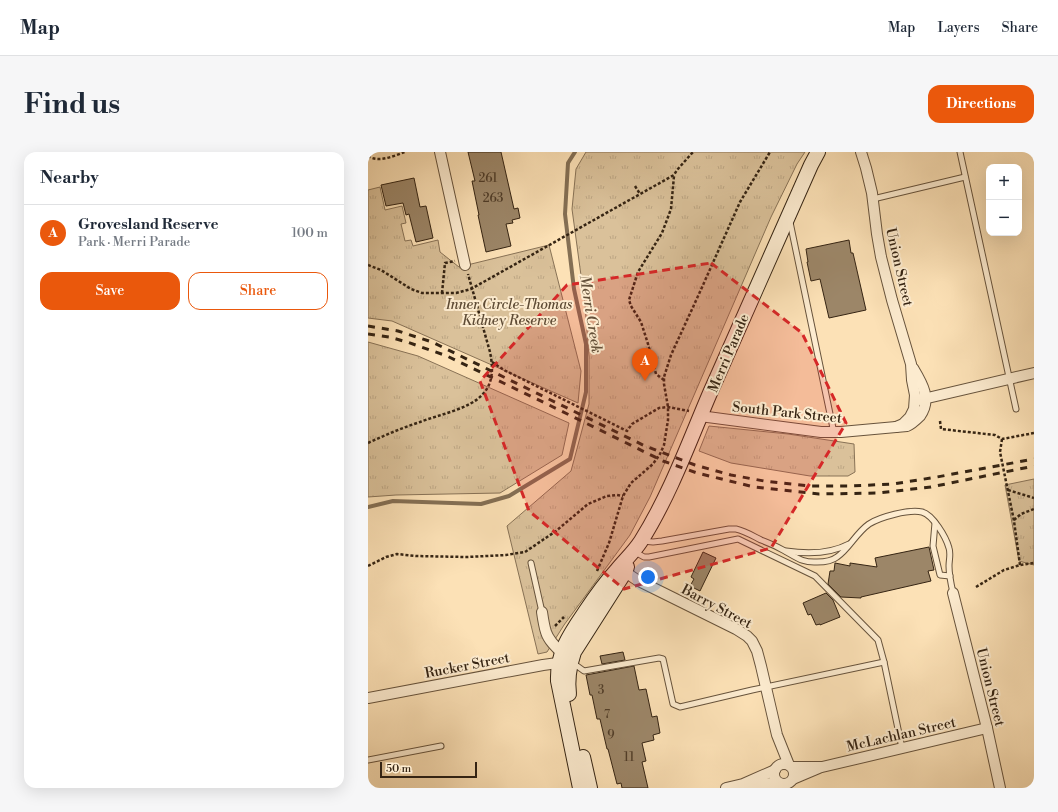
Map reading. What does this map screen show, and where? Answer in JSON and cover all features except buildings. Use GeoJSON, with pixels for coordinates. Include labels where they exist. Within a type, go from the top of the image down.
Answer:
{"type":"FeatureCollection","features":[{"type":"Feature","properties":{"kind":"main road","name":"Merri Parade"},"geometry":{"type":"LineString","coordinates":[[564,659],[571,632],[599,590],[622,570],[658,510],[675,476],[810,165],[818,152]]}},
{"type":"Feature","properties":{"kind":"main road"},"geometry":{"type":"LineString","coordinates":[[564,659],[558,670],[558,681],[580,788]]}},
{"type":"Feature","properties":{"kind":"main road"},"geometry":{"type":"LineString","coordinates":[[564,659],[568,673],[569,694],[590,788]]}},
{"type":"Feature","properties":{"kind":"street"},"geometry":{"type":"LineString","coordinates":[[440,152],[465,265]]}},
{"type":"Feature","properties":{"kind":"street","name":"Union Street"},"geometry":{"type":"LineString","coordinates":[[861,152],[873,199],[881,257],[911,364],[915,401]]}},
{"type":"Feature","properties":{"kind":"street","name":"Union Street"},"geometry":{"type":"LineString","coordinates":[[868,152],[868,175]]}},
{"type":"Feature","properties":{"kind":"street","name":"Union Street"},"geometry":{"type":"LineString","coordinates":[[911,364],[923,386],[925,398]]}},
{"type":"Feature","properties":{"kind":"street"},"geometry":{"type":"LineString","coordinates":[[896,427],[901,426],[906,421],[914,409],[915,401],[1034,373]]}},
{"type":"Feature","properties":{"kind":"street","name":"South Park Street"},"geometry":{"type":"LineString","coordinates":[[701,414],[834,433],[908,426],[916,420],[924,407],[925,398]]}},
{"type":"Feature","properties":{"kind":"street","name":"Barry Street"},"geometry":{"type":"LineString","coordinates":[[622,570],[637,580],[747,636],[752,641],[757,651],[777,735],[790,766]]}},
{"type":"Feature","properties":{"kind":"street","name":"Union Street"},"geometry":{"type":"LineString","coordinates":[[953,593],[987,728],[1000,788]]}},
{"type":"Feature","properties":{"kind":"street"},"geometry":{"type":"LineString","coordinates":[[542,612],[547,635],[564,659]]}},
{"type":"Feature","properties":{"kind":"street","name":"Rucker Street"},"geometry":{"type":"LineString","coordinates":[[368,698],[564,659]]}},
{"type":"Feature","properties":{"kind":"street","name":"McLachlan Street"},"geometry":{"type":"LineString","coordinates":[[790,766],[822,766],[987,728]]}},
{"type":"Feature","properties":{"kind":"street","name":"Barry Street"},"geometry":{"type":"LineString","coordinates":[[777,735],[777,768]]}},
{"type":"Feature","properties":{"kind":"street"},"geometry":{"type":"LineString","coordinates":[[726,788],[744,784],[783,764],[790,766],[794,772],[793,783],[781,785],[744,784]]}},
{"type":"Feature","properties":{"kind":"street","name":"McLachlan Street"},"geometry":{"type":"LineString","coordinates":[[793,783],[822,766]]}},
{"type":"Feature","properties":{"kind":"street"},"geometry":{"type":"LineString","coordinates":[[777,768],[774,776],[781,785]]}},
{"type":"Feature","properties":{"kind":"lane"},"geometry":{"type":"LineString","coordinates":[[960,152],[1016,409]]}},
{"type":"Feature","properties":{"kind":"lane"},"geometry":{"type":"LineString","coordinates":[[873,199],[965,177]]}},
{"type":"Feature","properties":{"kind":"lane"},"geometry":{"type":"LineString","coordinates":[[788,216],[834,433]]}},
{"type":"Feature","properties":{"kind":"lane"},"geometry":{"type":"LineString","coordinates":[[902,748],[880,644],[877,639],[815,576],[738,539],[649,557],[644,557],[637,547],[653,542],[733,528],[783,550],[799,560],[812,563],[822,562],[837,558],[868,525],[879,519],[890,515],[920,512],[935,522],[949,547],[950,576],[953,593]]}},
{"type":"Feature","properties":{"kind":"lane"},"geometry":{"type":"LineString","coordinates":[[935,522],[933,546],[940,574],[950,576]]}},
{"type":"Feature","properties":{"kind":"lane"},"geometry":{"type":"LineString","coordinates":[[783,550],[795,552],[819,552],[840,548],[851,542]]}},
{"type":"Feature","properties":{"kind":"lane"},"geometry":{"type":"LineString","coordinates":[[531,563],[542,612]]}},
{"type":"Feature","properties":{"kind":"lane"},"geometry":{"type":"LineString","coordinates":[[564,659],[584,671],[659,658],[662,659],[673,704],[680,707],[884,662]]}},
{"type":"Feature","properties":{"kind":"lane"},"geometry":{"type":"LineString","coordinates":[[368,760],[441,746]]}},
{"type":"Feature","properties":{"kind":"path"},"geometry":{"type":"LineString","coordinates":[[368,156],[372,159],[390,158],[404,152]]}},
{"type":"Feature","properties":{"kind":"path"},"geometry":{"type":"LineString","coordinates":[[664,380],[656,374],[641,322],[629,300],[638,272],[662,233],[671,209],[674,175],[693,152]]}},
{"type":"Feature","properties":{"kind":"path"},"geometry":{"type":"LineString","coordinates":[[596,573],[600,567],[609,543],[623,496],[631,483],[653,464],[664,445],[668,420],[668,407],[664,380],[671,355],[738,208],[770,152]]}},
{"type":"Feature","properties":{"kind":"path"},"geometry":{"type":"LineString","coordinates":[[368,265],[382,270],[412,289],[422,293],[456,293],[472,290],[674,175]]}},
{"type":"Feature","properties":{"kind":"path"},"geometry":{"type":"LineString","coordinates":[[635,186],[640,194]]}},
{"type":"Feature","properties":{"kind":"path"},"geometry":{"type":"LineString","coordinates":[[442,293],[446,263]]}},
{"type":"Feature","properties":{"kind":"path"},"geometry":{"type":"LineString","coordinates":[[368,443],[403,428],[467,406],[483,395],[489,384],[492,376],[492,362],[465,265]]}},
{"type":"Feature","properties":{"kind":"path"},"geometry":{"type":"LineString","coordinates":[[492,362],[628,431],[632,424],[659,408],[668,407],[701,414]]}},
{"type":"Feature","properties":{"kind":"path"},"geometry":{"type":"LineString","coordinates":[[940,421],[941,429],[995,435],[1002,438],[1034,433]]}},
{"type":"Feature","properties":{"kind":"path"},"geometry":{"type":"LineString","coordinates":[[1002,438],[1000,452],[1014,521],[1020,565]]}},
{"type":"Feature","properties":{"kind":"path"},"geometry":{"type":"LineString","coordinates":[[1008,490],[1034,498]]}},
{"type":"Feature","properties":{"kind":"path"},"geometry":{"type":"LineString","coordinates":[[368,566],[386,557],[397,554],[466,557],[506,555],[525,552],[556,531],[588,504],[607,496],[616,494],[623,496]]}},
{"type":"Feature","properties":{"kind":"path"},"geometry":{"type":"LineString","coordinates":[[1014,521],[1021,514],[1034,509]]}},
{"type":"Feature","properties":{"kind":"path"},"geometry":{"type":"LineString","coordinates":[[976,587],[1004,570],[1020,565],[1034,563]]}},
{"type":"Feature","properties":{"kind":"path"},"geometry":{"type":"LineString","coordinates":[[557,624],[568,613]]}},
{"type":"Feature","properties":{"kind":"highlighted area"},"geometry":{"type":"Polygon","coordinates":[[[711,263],[802,333],[846,423],[771,548],[624,589],[529,511],[480,381],[567,285],[711,263]]]}},
{"type":"Feature","properties":{"kind":"green space"},"geometry":{"type":"Polygon","coordinates":[[[586,152],[805,152],[797,164],[771,217],[650,497],[630,535],[564,625],[547,652],[538,654],[507,526],[571,471],[589,404],[589,357],[585,305],[572,209],[576,169],[586,152]]]}},
{"type":"Feature","properties":{"kind":"green space","name":"Inner Circle-Thomas Kidney Reserve"},"geometry":{"type":"Polygon","coordinates":[[[380,187],[385,210],[402,206],[406,223],[401,224],[405,241],[411,240],[413,246],[438,240],[440,252],[459,267],[549,245],[581,371],[578,403],[392,321],[368,318],[368,190],[380,187]]]}},
{"type":"Feature","properties":{"kind":"green space"},"geometry":{"type":"Polygon","coordinates":[[[368,342],[418,356],[569,423],[562,455],[500,493],[368,497],[368,342]]]}},
{"type":"Feature","properties":{"kind":"green space"},"geometry":{"type":"Polygon","coordinates":[[[709,426],[788,434],[854,444],[855,472],[848,476],[810,476],[731,463],[699,451],[709,426]]]}},
{"type":"Feature","properties":{"kind":"green space"},"geometry":{"type":"Polygon","coordinates":[[[1034,479],[1034,565],[1019,561],[1005,485],[1034,479]]]}},
{"type":"Feature","properties":{"kind":"waterway","name":"Merri Creek"},"geometry":{"type":"LineString","coordinates":[[368,507],[393,501],[481,504],[509,496],[570,459],[586,392],[586,344],[574,289],[565,214],[568,163],[575,152]]}},
{"type":"Feature","properties":{"kind":"railway"},"geometry":{"type":"LineString","coordinates":[[368,326],[398,331],[432,342],[645,446],[695,465],[731,475],[764,481],[809,486],[893,484],[1034,459]]}},
{"type":"Feature","properties":{"kind":"railway"},"geometry":{"type":"LineString","coordinates":[[368,334],[389,337],[407,342],[447,356],[663,461],[697,473],[754,487],[819,494],[878,493],[931,487],[1034,466]]}},
{"type":"Feature","properties":{"kind":"place","name":"Grovesland Reserve"},"geometry":{"type":"Point","coordinates":[645,381]}}]}
